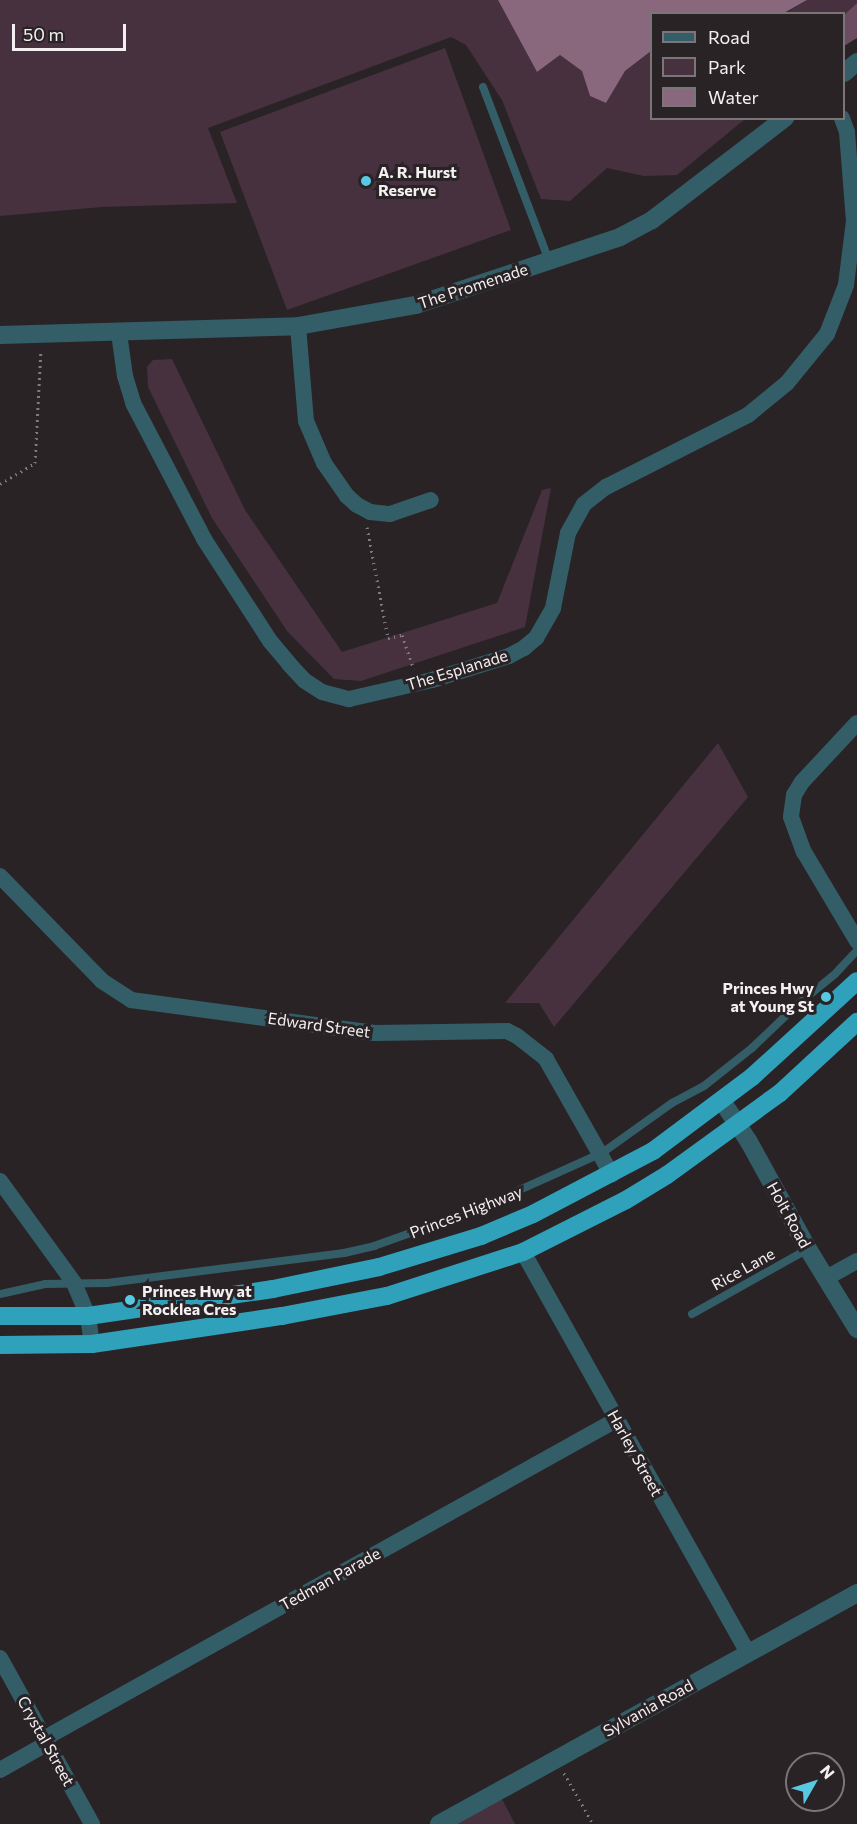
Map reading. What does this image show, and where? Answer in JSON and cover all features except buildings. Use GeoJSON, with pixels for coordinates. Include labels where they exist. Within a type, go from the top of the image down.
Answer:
{"type":"FeatureCollection","features":[{"type":"Feature","properties":{"kind":"highway","name":"Princes Highway"},"geometry":{"type":"LineString","coordinates":[[0,1316],[88,1316],[273,1289],[380,1267],[481,1236],[612,1175],[653,1151],[722,1101],[776,1056],[857,981]]}},
{"type":"Feature","properties":{"kind":"highway"},"geometry":{"type":"LineString","coordinates":[[0,1345],[92,1344],[282,1316],[387,1296],[523,1252],[626,1200],[667,1175],[738,1126],[788,1086],[857,1022]]}},
{"type":"Feature","properties":{"kind":"street"},"geometry":{"type":"LineString","coordinates":[[845,71],[857,62]]}},
{"type":"Feature","properties":{"kind":"street","name":"The Promenade"},"geometry":{"type":"LineString","coordinates":[[120,333],[298,326],[416,305],[620,237],[652,220],[782,120]]}},
{"type":"Feature","properties":{"kind":"street","name":"The Esplanade"},"geometry":{"type":"LineString","coordinates":[[120,333],[125,376],[133,403],[210,549],[270,641],[289,664],[305,681],[322,692],[349,699],[420,683],[509,656],[536,638],[553,608],[568,533],[584,504],[606,487],[748,415],[768,401],[811,356],[837,313],[852,253],[854,221],[847,132],[843,120]]}},
{"type":"Feature","properties":{"kind":"street"},"geometry":{"type":"LineString","coordinates":[[298,326],[303,405],[316,449],[347,496],[368,517],[390,514],[431,500]]}},
{"type":"Feature","properties":{"kind":"street"},"geometry":{"type":"LineString","coordinates":[[0,335],[120,333]]}},
{"type":"Feature","properties":{"kind":"street"},"geometry":{"type":"LineString","coordinates":[[857,723],[802,782],[794,795],[791,817],[804,852],[857,941]]}},
{"type":"Feature","properties":{"kind":"street","name":"Edward Street"},"geometry":{"type":"LineString","coordinates":[[0,876],[102,981],[131,1000],[375,1033],[507,1031],[517,1035],[546,1059],[602,1153],[612,1175]]}},
{"type":"Feature","properties":{"kind":"street","name":"Holt Road"},"geometry":{"type":"LineString","coordinates":[[722,1101],[857,1329]]}},
{"type":"Feature","properties":{"kind":"street"},"geometry":{"type":"LineString","coordinates":[[0,1181],[74,1283],[88,1316],[92,1344]]}},
{"type":"Feature","properties":{"kind":"street","name":"Harley Street"},"geometry":{"type":"LineString","coordinates":[[523,1252],[748,1653]]}},
{"type":"Feature","properties":{"kind":"street"},"geometry":{"type":"LineString","coordinates":[[828,1277],[857,1261]]}},
{"type":"Feature","properties":{"kind":"street","name":"Tedman Parade"},"geometry":{"type":"LineString","coordinates":[[0,1770],[46,1740],[616,1420]]}},
{"type":"Feature","properties":{"kind":"street","name":"Sylvania Road"},"geometry":{"type":"LineString","coordinates":[[439,1824],[857,1593]]}},
{"type":"Feature","properties":{"kind":"street","name":"Crystal Street"},"geometry":{"type":"LineString","coordinates":[[0,1658],[92,1824]]}},
{"type":"Feature","properties":{"kind":"lane"},"geometry":{"type":"LineString","coordinates":[[483,87],[549,262]]}},
{"type":"Feature","properties":{"kind":"lane","name":"Princes Highway"},"geometry":{"type":"LineString","coordinates":[[0,1294],[45,1284],[107,1283],[344,1253],[374,1246],[523,1190],[602,1153],[728,1067],[835,974],[857,950]]}},
{"type":"Feature","properties":{"kind":"lane","name":"Rice Lane"},"geometry":{"type":"LineString","coordinates":[[692,1314],[808,1249]]}},
{"type":"Feature","properties":{"kind":"path"},"geometry":{"type":"LineString","coordinates":[[0,484],[35,463],[42,334]]}},
{"type":"Feature","properties":{"kind":"path"},"geometry":{"type":"LineString","coordinates":[[368,517],[368,542],[388,638],[402,635],[420,683]]}},
{"type":"Feature","properties":{"kind":"path"},"geometry":{"type":"LineString","coordinates":[[556,1759],[593,1824]]}},
{"type":"Feature","properties":{"kind":"green space"},"geometry":{"type":"Polygon","coordinates":[[[0,0],[498,0],[537,72],[560,55],[583,71],[590,96],[606,103],[625,71],[650,52],[650,120],[744,120],[677,175],[644,176],[607,168],[570,201],[541,199],[502,100],[466,45],[451,37],[208,128],[237,203],[102,207],[0,216],[0,0]]]}},
{"type":"Feature","properties":{"kind":"green space"},"geometry":{"type":"Polygon","coordinates":[[[807,0],[857,0],[857,3],[845,14],[845,12],[787,12],[807,0]]]}},
{"type":"Feature","properties":{"kind":"green space","name":"A. R. Hurst Reserve"},"geometry":{"type":"Polygon","coordinates":[[[445,48],[511,230],[287,310],[220,132],[445,48]]]}},
{"type":"Feature","properties":{"kind":"green space"},"geometry":{"type":"Polygon","coordinates":[[[172,359],[245,510],[342,652],[497,603],[542,490],[551,488],[525,627],[361,681],[334,679],[287,631],[212,518],[148,387],[147,367],[153,360],[172,359]]]}},
{"type":"Feature","properties":{"kind":"green space"},"geometry":{"type":"Polygon","coordinates":[[[718,743],[748,797],[554,1027],[539,1003],[505,1003],[718,743]]]}},
{"type":"Feature","properties":{"kind":"green space"},"geometry":{"type":"Polygon","coordinates":[[[502,1799],[515,1824],[452,1824],[502,1799]]]}},
{"type":"Feature","properties":{"kind":"shaded area"},"geometry":{"type":"Polygon","coordinates":[[[857,3],[857,38],[845,45],[845,14],[857,3]]]}},
{"type":"Feature","properties":{"kind":"water"},"geometry":{"type":"Polygon","coordinates":[[[498,0],[807,0],[786,12],[650,12],[650,52],[625,71],[606,103],[590,96],[582,71],[560,55],[537,72],[498,0]]]}},
{"type":"Feature","properties":{"kind":"place","name":"A. R. Hurst Reserve"},"geometry":{"type":"Point","coordinates":[366,181]}},
{"type":"Feature","properties":{"kind":"place","name":"Princes Hwy at Young St"},"geometry":{"type":"Point","coordinates":[826,997]}},
{"type":"Feature","properties":{"kind":"place","name":"Princes Hwy at Rocklea Cres"},"geometry":{"type":"Point","coordinates":[130,1300]}}]}
